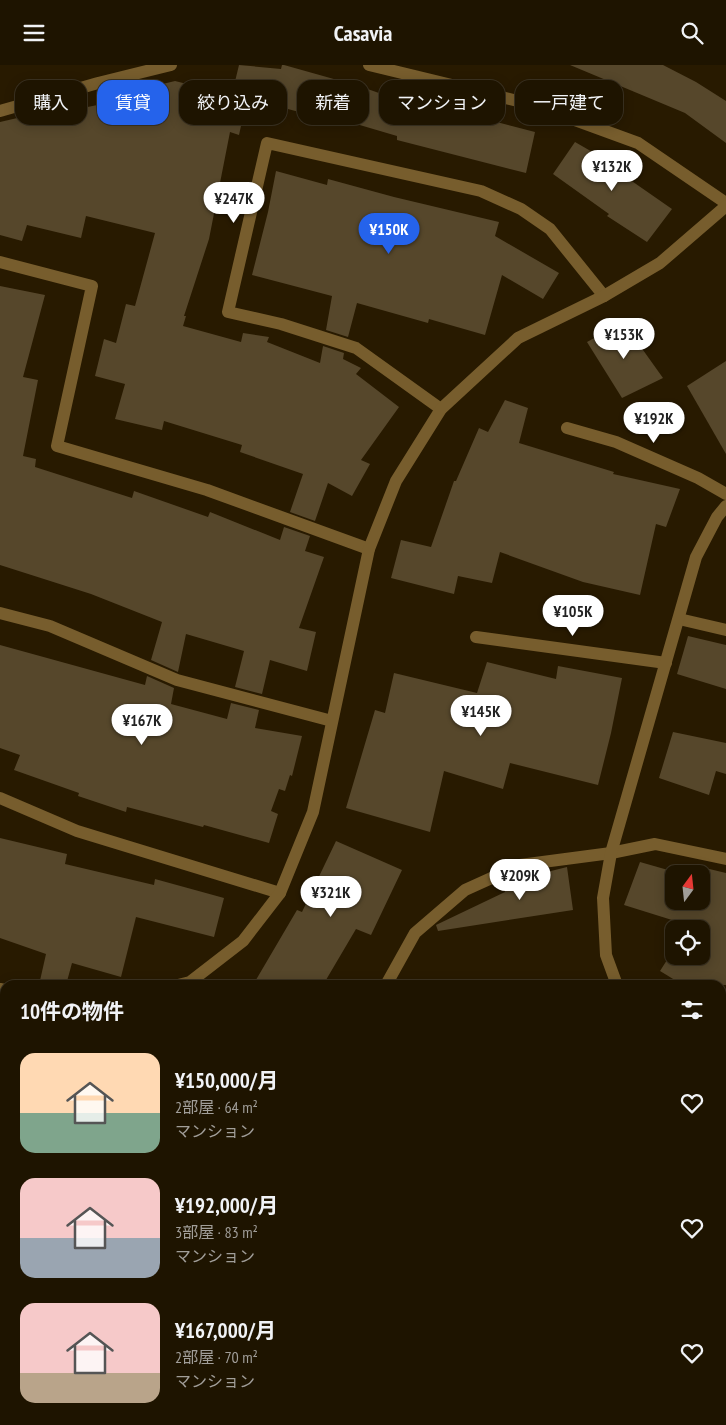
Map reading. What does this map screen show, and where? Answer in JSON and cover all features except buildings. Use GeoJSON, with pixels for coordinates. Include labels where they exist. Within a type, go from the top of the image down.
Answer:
{"type":"FeatureCollection","features":[{"type":"Feature","properties":{"kind":"street"},"geometry":{"type":"LineString","coordinates":[[0,111],[98,83],[171,65]]}},
{"type":"Feature","properties":{"kind":"street"},"geometry":{"type":"LineString","coordinates":[[193,980],[243,941],[280,893],[313,812],[369,549],[396,481],[441,409],[518,338],[604,296],[660,263],[726,204],[638,143],[534,105],[369,65]]}},
{"type":"Feature","properties":{"kind":"street"},"geometry":{"type":"LineString","coordinates":[[441,409],[356,348],[281,324],[228,311],[267,143],[481,191],[521,209],[550,229],[604,296]]}},
{"type":"Feature","properties":{"kind":"street"},"geometry":{"type":"LineString","coordinates":[[0,262],[92,286],[57,446],[207,490],[369,549]]}},
{"type":"Feature","properties":{"kind":"street"},"geometry":{"type":"LineString","coordinates":[[567,428],[616,442],[698,478],[726,493]]}},
{"type":"Feature","properties":{"kind":"street"},"geometry":{"type":"LineString","coordinates":[[615,980],[606,955],[603,898],[611,853],[696,557],[717,517],[726,506]]}},
{"type":"Feature","properties":{"kind":"street"},"geometry":{"type":"LineString","coordinates":[[0,613],[50,626],[177,680],[332,721]]}},
{"type":"Feature","properties":{"kind":"street"},"geometry":{"type":"LineString","coordinates":[[678,619],[726,630]]}},
{"type":"Feature","properties":{"kind":"street"},"geometry":{"type":"LineString","coordinates":[[476,637],[666,663]]}},
{"type":"Feature","properties":{"kind":"street"},"geometry":{"type":"LineString","coordinates":[[0,798],[77,831],[280,893]]}},
{"type":"Feature","properties":{"kind":"street"},"geometry":{"type":"LineString","coordinates":[[389,980],[415,933],[465,890],[520,865],[611,853],[655,844],[726,859]]}}]}
